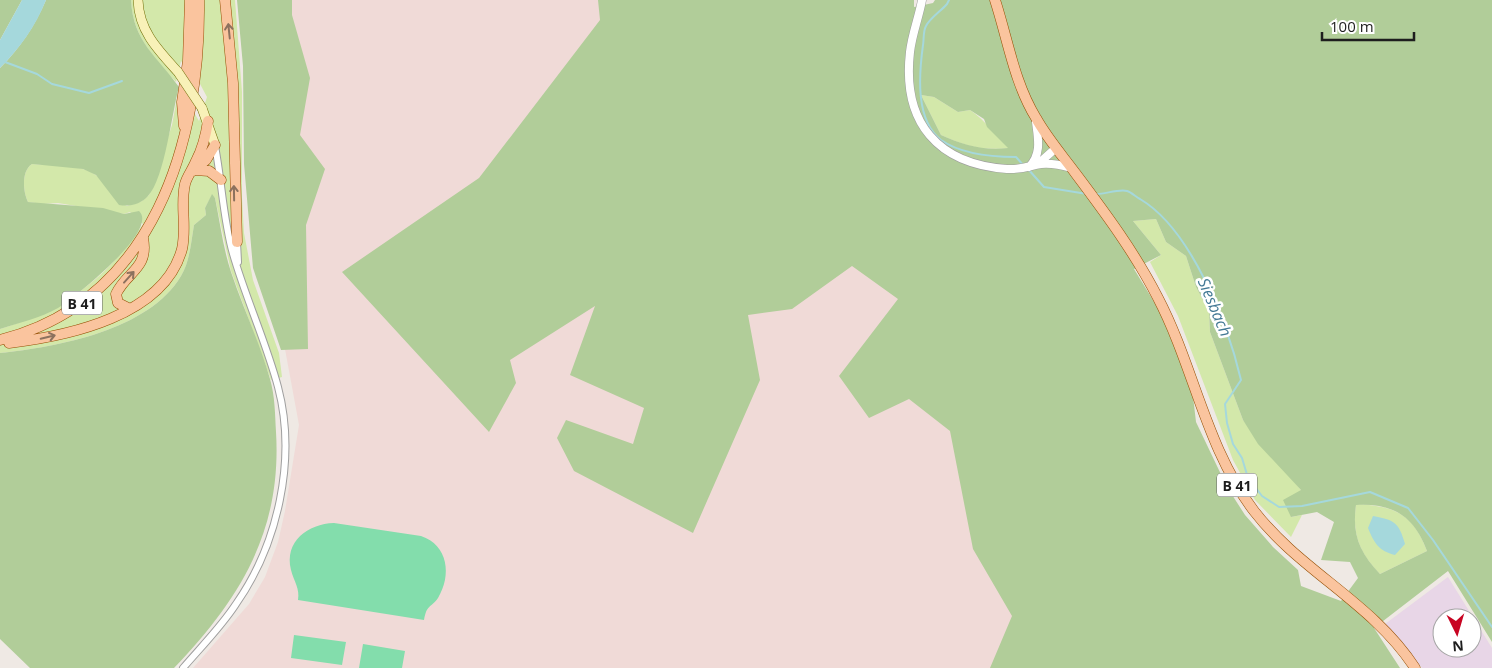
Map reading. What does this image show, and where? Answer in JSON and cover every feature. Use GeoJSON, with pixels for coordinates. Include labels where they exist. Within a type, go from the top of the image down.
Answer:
{"type":"FeatureCollection","features":[{"type":"Feature","properties":{"kind":"main road"},"geometry":{"type":"LineString","coordinates":[[138,0],[141,20],[146,34],[178,72],[202,108],[208,121],[214,144],[206,160],[192,173]]}},
{"type":"Feature","properties":{"kind":"main road"},"geometry":{"type":"LineString","coordinates":[[186,132],[182,102],[188,61],[190,0]]}},
{"type":"Feature","properties":{"kind":"main road","name":"B 41"},"geometry":{"type":"LineString","coordinates":[[0,340],[44,325],[74,308],[114,275],[143,238],[172,177],[186,132],[194,87],[199,0]]}},
{"type":"Feature","properties":{"kind":"main road"},"geometry":{"type":"LineString","coordinates":[[225,0],[233,83],[237,242]]}},
{"type":"Feature","properties":{"kind":"main road","name":"B 41"},"geometry":{"type":"LineString","coordinates":[[995,0],[1016,75],[1036,119],[1122,236],[1158,298],[1185,360],[1215,442],[1243,495],[1286,547],[1375,620],[1415,668]]}},
{"type":"Feature","properties":{"kind":"main road"},"geometry":{"type":"LineString","coordinates":[[0,344],[67,332],[130,309],[162,286],[176,264],[184,239],[184,188],[202,146],[208,121]]}},
{"type":"Feature","properties":{"kind":"main road"},"geometry":{"type":"LineString","coordinates":[[192,173],[209,171],[221,180]]}},
{"type":"Feature","properties":{"kind":"main road"},"geometry":{"type":"LineString","coordinates":[[130,309],[118,303],[116,294],[143,260],[145,247],[143,238]]}},
{"type":"Feature","properties":{"kind":"street"},"geometry":{"type":"LineString","coordinates":[[922,0],[910,50],[909,65],[912,96],[924,129],[939,147],[958,158],[998,168],[1019,170],[1038,164],[1053,164],[1071,168]]}},
{"type":"Feature","properties":{"kind":"street"},"geometry":{"type":"LineString","coordinates":[[1036,119],[1038,155]]}},
{"type":"Feature","properties":{"kind":"street"},"geometry":{"type":"LineString","coordinates":[[183,668],[226,618],[254,575],[275,520],[282,486],[285,435],[281,400],[263,339],[239,274],[228,231],[214,144]]}},
{"type":"Feature","properties":{"kind":"street"},"geometry":{"type":"LineString","coordinates":[[1029,167],[1038,155],[1056,148]]}},
{"type":"Feature","properties":{"kind":"street"},"geometry":{"type":"LineString","coordinates":[[1038,164],[1056,148]]}},
{"type":"Feature","properties":{"kind":"street"},"geometry":{"type":"LineString","coordinates":[[237,242],[239,274]]}},
{"type":"Feature","properties":{"kind":"shaded area"},"geometry":{"type":"Polygon","coordinates":[[[245,0],[615,0],[682,233],[942,270],[1051,668],[193,668],[249,604],[265,577],[278,542],[285,511],[299,425],[273,284],[245,0]]]}},
{"type":"Feature","properties":{"kind":"shaded area"},"geometry":{"type":"Polygon","coordinates":[[[1448,577],[1467,608],[1432,608],[1432,658],[1482,658],[1482,632],[1492,648],[1492,668],[1422,668],[1385,624],[1448,577]]]}},
{"type":"Feature","properties":{"kind":"green space"},"geometry":{"type":"Polygon","coordinates":[[[0,0],[22,0],[0,40],[0,0]]]}},
{"type":"Feature","properties":{"kind":"green space"},"geometry":{"type":"Polygon","coordinates":[[[46,0],[131,0],[136,27],[141,38],[179,87],[159,175],[148,196],[139,203],[119,205],[96,175],[83,169],[32,164],[28,167],[24,182],[28,202],[103,208],[124,214],[139,211],[142,220],[137,233],[127,247],[96,278],[67,302],[44,315],[0,329],[0,68],[26,36],[46,0]]]}},
{"type":"Feature","properties":{"kind":"green space"},"geometry":{"type":"Polygon","coordinates":[[[131,0],[235,0],[242,92],[242,198],[244,233],[253,280],[279,353],[282,377],[271,380],[231,271],[215,198],[212,195],[205,208],[206,215],[194,225],[188,258],[181,276],[166,295],[147,310],[125,323],[74,340],[0,353],[0,329],[44,312],[81,290],[114,262],[143,224],[130,212],[124,214],[58,203],[28,202],[24,182],[28,167],[32,164],[83,169],[97,176],[117,199],[127,206],[142,201],[149,195],[172,125],[179,87],[199,121],[207,97],[199,82],[181,61],[176,82],[159,64],[145,45],[135,24],[131,0]]]}},
{"type":"Feature","properties":{"kind":"green space"},"geometry":{"type":"Polygon","coordinates":[[[237,0],[292,0],[292,15],[310,78],[300,135],[325,169],[306,225],[308,349],[281,350],[253,268],[244,164],[243,66],[237,0]]]}},
{"type":"Feature","properties":{"kind":"green space"},"geometry":{"type":"Polygon","coordinates":[[[598,0],[914,0],[914,7],[933,3],[935,0],[1492,0],[1492,642],[1482,626],[1482,608],[1471,608],[1448,571],[1374,628],[1400,668],[990,668],[1012,616],[973,549],[950,431],[909,399],[869,418],[839,376],[898,299],[852,266],[792,309],[748,315],[760,380],[693,533],[574,471],[557,438],[566,420],[633,444],[644,408],[570,375],[595,306],[510,360],[516,383],[489,432],[342,272],[479,178],[600,20],[598,0]],[[921,95],[941,135],[974,146],[990,149],[1008,148],[987,127],[984,119],[970,110],[958,112],[934,97],[921,95]],[[1156,219],[1133,221],[1161,255],[1134,269],[1159,310],[1192,388],[1196,422],[1227,487],[1245,515],[1273,547],[1298,570],[1301,586],[1341,601],[1358,578],[1350,562],[1321,560],[1334,522],[1317,512],[1291,517],[1283,500],[1301,490],[1258,444],[1243,420],[1210,332],[1209,311],[1196,287],[1186,256],[1166,242],[1156,219]],[[1356,505],[1356,534],[1362,550],[1380,574],[1427,551],[1416,529],[1400,514],[1381,506],[1356,505]]]}},
{"type":"Feature","properties":{"kind":"green space"},"geometry":{"type":"Polygon","coordinates":[[[921,95],[934,97],[958,112],[970,110],[1009,148],[990,149],[974,147],[941,135],[921,95]]]}},
{"type":"Feature","properties":{"kind":"green space"},"geometry":{"type":"Polygon","coordinates":[[[212,194],[215,198],[228,263],[261,352],[273,392],[276,468],[272,501],[264,532],[252,561],[237,589],[219,616],[174,668],[30,668],[0,639],[0,353],[74,340],[125,323],[147,310],[166,295],[181,276],[188,258],[194,225],[206,215],[205,208],[212,194]]]}},
{"type":"Feature","properties":{"kind":"green space"},"geometry":{"type":"Polygon","coordinates":[[[1156,219],[1166,242],[1186,256],[1196,287],[1209,311],[1210,332],[1243,420],[1301,490],[1291,517],[1302,515],[1291,537],[1255,500],[1233,460],[1178,316],[1150,262],[1161,255],[1133,221],[1156,219]]]}},
{"type":"Feature","properties":{"kind":"green space"},"geometry":{"type":"Polygon","coordinates":[[[1356,504],[1381,507],[1400,514],[1415,528],[1427,551],[1380,574],[1362,550],[1356,534],[1356,504]]]}},
{"type":"Feature","properties":{"kind":"green space"},"geometry":{"type":"Polygon","coordinates":[[[334,523],[421,536],[437,546],[445,562],[445,580],[438,598],[428,609],[424,620],[298,600],[297,588],[291,570],[291,551],[300,536],[307,531],[324,524],[334,523]]]}},
{"type":"Feature","properties":{"kind":"green space"},"geometry":{"type":"Polygon","coordinates":[[[294,635],[346,642],[342,665],[291,658],[294,635]]]}},
{"type":"Feature","properties":{"kind":"green space"},"geometry":{"type":"Polygon","coordinates":[[[363,644],[405,651],[402,668],[359,668],[363,644]]]}},
{"type":"Feature","properties":{"kind":"water"},"geometry":{"type":"Polygon","coordinates":[[[22,0],[46,0],[26,37],[0,68],[0,40],[22,0]]]}},
{"type":"Feature","properties":{"kind":"water"},"geometry":{"type":"Polygon","coordinates":[[[1373,516],[1391,521],[1398,527],[1405,544],[1395,555],[1381,549],[1372,538],[1368,528],[1373,516]]]}},
{"type":"Feature","properties":{"kind":"waterway","name":"Siesbach"},"geometry":{"type":"LineString","coordinates":[[949,0],[930,20],[924,30],[920,83],[923,109],[927,121],[941,140],[949,145],[977,154],[1016,157],[1024,166]]}},
{"type":"Feature","properties":{"kind":"waterway"},"geometry":{"type":"LineString","coordinates":[[5,62],[37,74],[52,84],[89,93],[122,81]]}},
{"type":"Feature","properties":{"kind":"waterway","name":"Siesbach"},"geometry":{"type":"LineString","coordinates":[[1028,169],[1044,187],[1087,194]]}},
{"type":"Feature","properties":{"kind":"waterway","name":"Siesbach"},"geometry":{"type":"LineString","coordinates":[[1097,194],[1127,191],[1158,213],[1175,232],[1205,280],[1227,332],[1241,380],[1225,404],[1227,423],[1233,444],[1242,458],[1248,478],[1262,496],[1279,507],[1302,506],[1370,492],[1408,508],[1433,540],[1492,627]]}}]}
